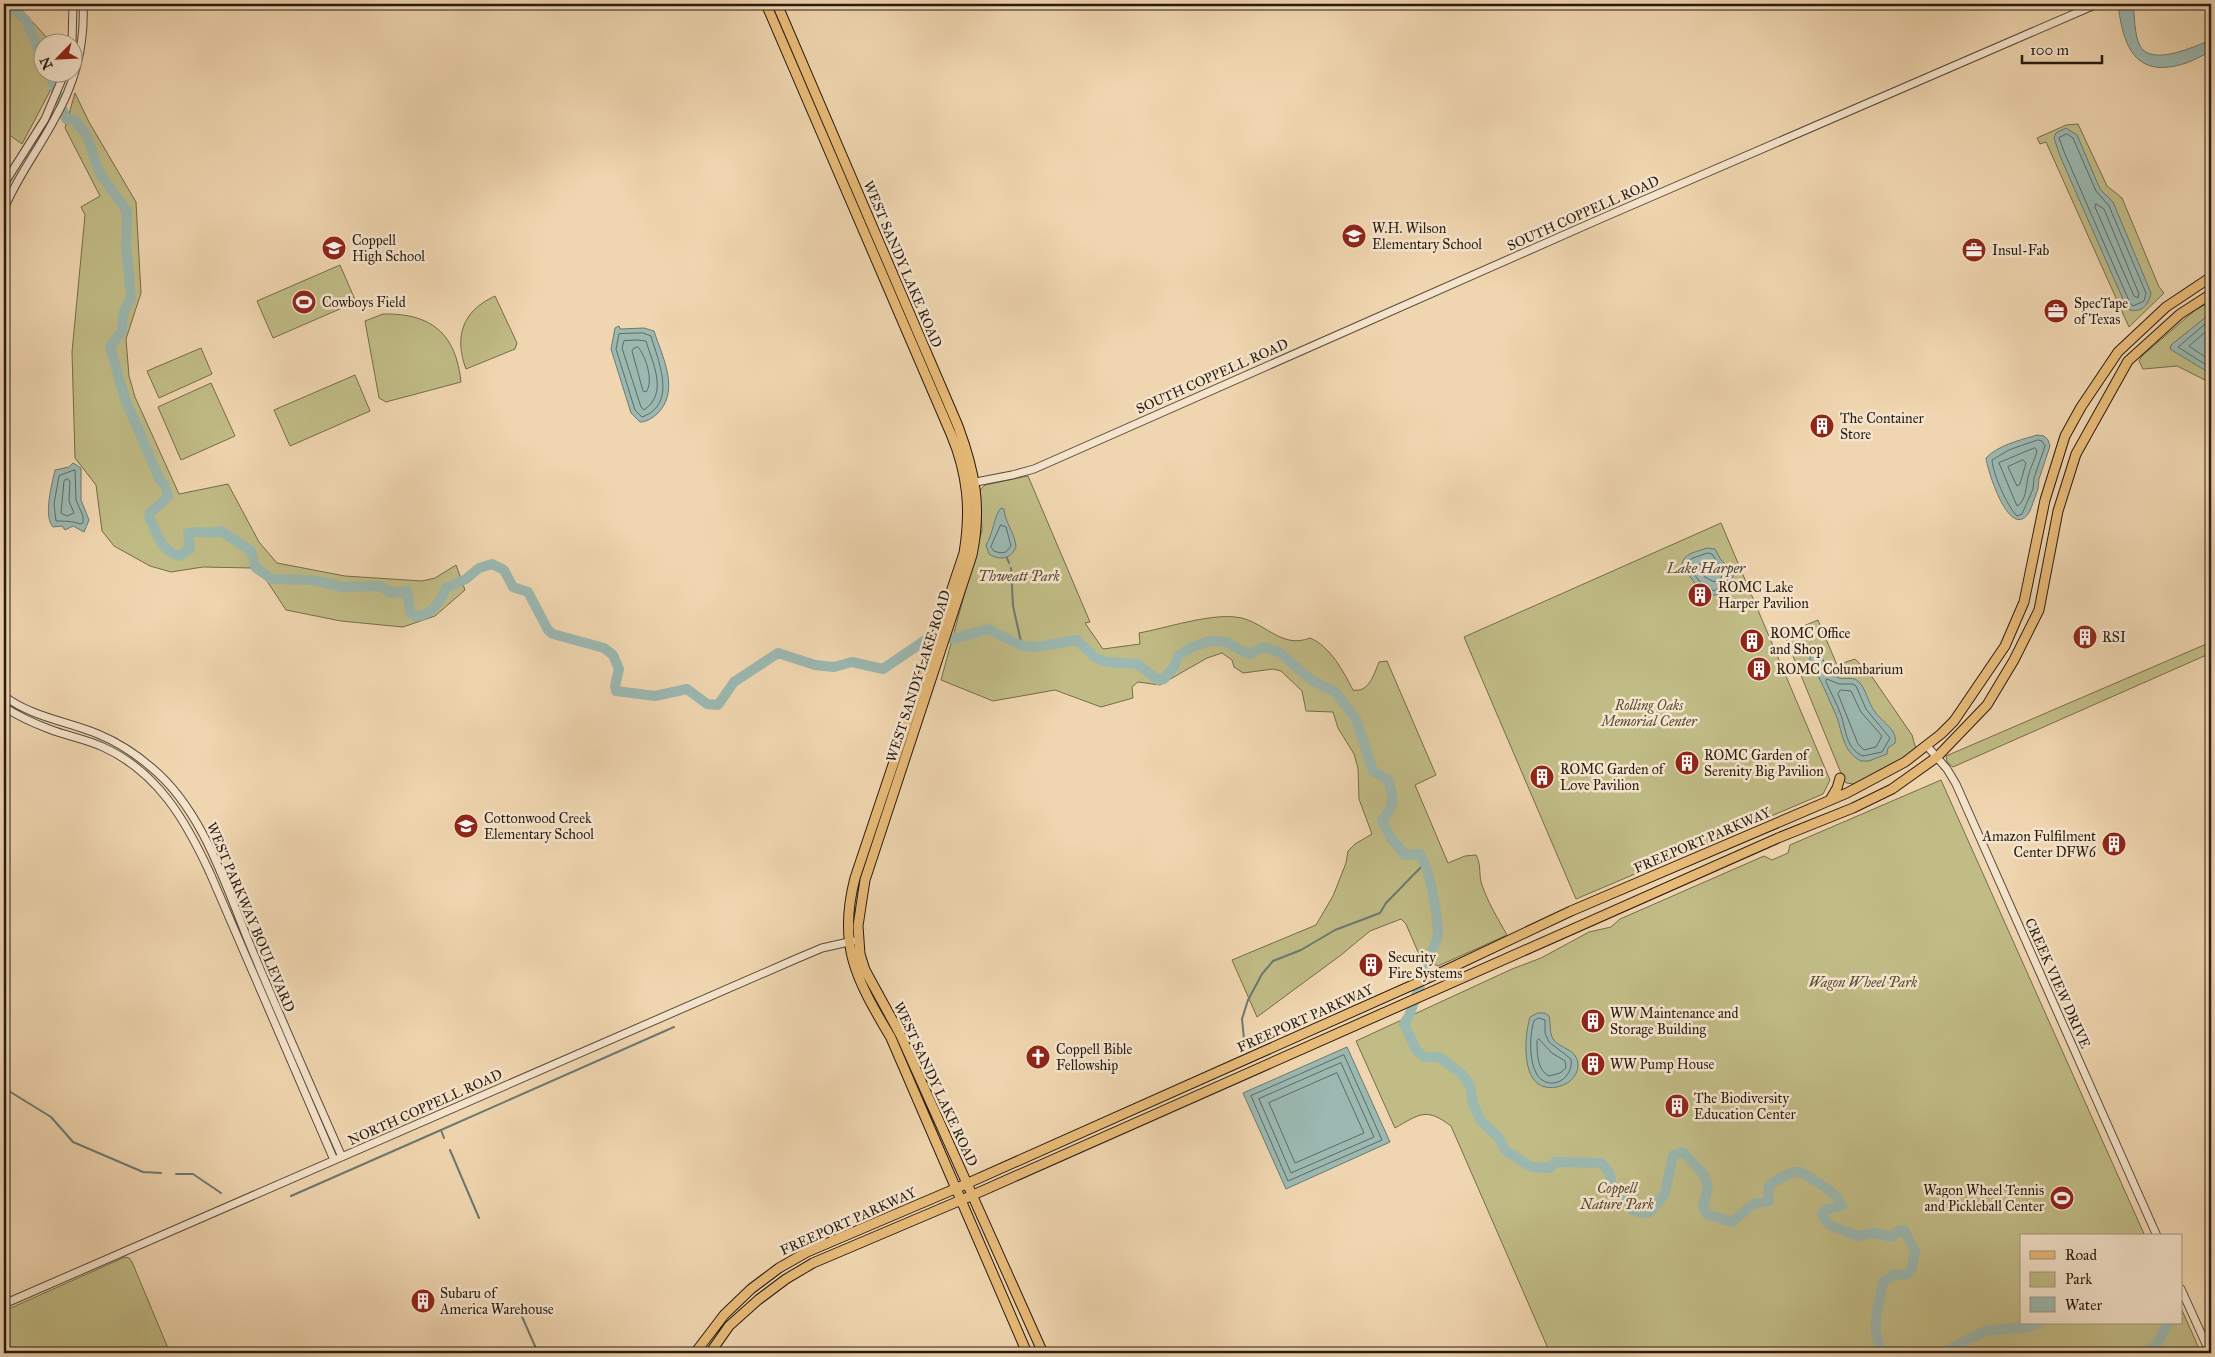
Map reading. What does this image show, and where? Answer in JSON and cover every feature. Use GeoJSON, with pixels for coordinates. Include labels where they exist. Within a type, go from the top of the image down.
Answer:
{"type":"FeatureCollection","features":[{"type":"Feature","properties":{"kind":"main road","name":"WEST SANDY LAKE ROAD"},"geometry":{"type":"LineString","coordinates":[[766,4],[954,440],[966,484],[969,526],[940,657],[865,880],[858,914],[859,940],[865,970],[900,1034],[1043,1353]]}},
{"type":"Feature","properties":{"kind":"main road","name":"WEST SANDY LAKE ROAD"},"geometry":{"type":"LineString","coordinates":[[777,4],[958,426],[970,458],[976,482],[977,533],[972,555],[929,657],[855,878],[848,916],[849,942],[853,962],[864,991],[891,1038],[1027,1353]]}},
{"type":"Feature","properties":{"kind":"main road","name":"FREEPORT PARKWAY"},"geometry":{"type":"LineString","coordinates":[[695,1353],[724,1315],[751,1289],[779,1268],[807,1252],[1129,1112],[1444,971],[1571,911],[1766,826],[1829,801],[1881,776],[1927,746],[1954,720],[2005,646],[2024,602],[2044,500],[2065,436],[2081,407],[2118,352],[2166,307],[2211,277]]}},
{"type":"Feature","properties":{"kind":"main road","name":"FREEPORT PARKWAY"},"geometry":{"type":"LineString","coordinates":[[710,1353],[729,1326],[758,1300],[799,1271],[852,1245],[962,1200],[1774,840],[1874,799],[1912,776],[1937,757],[1987,705],[2014,660],[2039,610],[2058,511],[2076,454],[2128,361],[2180,314],[2211,294]]}},
{"type":"Feature","properties":{"kind":"main road"},"geometry":{"type":"LineString","coordinates":[[1829,801],[1834,795],[1840,778]]}},
{"type":"Feature","properties":{"kind":"main road"},"geometry":{"type":"LineString","coordinates":[[1766,826],[1774,840]]}},
{"type":"Feature","properties":{"kind":"main road"},"geometry":{"type":"LineString","coordinates":[[1571,911],[1580,927]]}},
{"type":"Feature","properties":{"kind":"main road"},"geometry":{"type":"LineString","coordinates":[[1517,937],[1523,952]]}},
{"type":"Feature","properties":{"kind":"main road"},"geometry":{"type":"LineString","coordinates":[[1207,1077],[1212,1089]]}},
{"type":"Feature","properties":{"kind":"main road"},"geometry":{"type":"LineString","coordinates":[[1129,1112],[1134,1124]]}},
{"type":"Feature","properties":{"kind":"main road"},"geometry":{"type":"LineString","coordinates":[[1054,1145],[1059,1157]]}},
{"type":"Feature","properties":{"kind":"main road"},"geometry":{"type":"LineString","coordinates":[[847,1234],[852,1245]]}},
{"type":"Feature","properties":{"kind":"main road"},"geometry":{"type":"LineString","coordinates":[[1020,1339],[1033,1331]]}},
{"type":"Feature","properties":{"kind":"street"},"geometry":{"type":"LineString","coordinates":[[72,32],[73,4]]}},
{"type":"Feature","properties":{"kind":"street"},"geometry":{"type":"LineString","coordinates":[[4,209],[22,172],[55,118],[71,82],[82,40],[83,4]]}},
{"type":"Feature","properties":{"kind":"street","name":"SOUTH COPPELL ROAD"},"geometry":{"type":"LineString","coordinates":[[966,484],[1034,469],[1591,223],[2097,4]]}},
{"type":"Feature","properties":{"kind":"street"},"geometry":{"type":"LineString","coordinates":[[4,184],[51,107],[61,82]]}},
{"type":"Feature","properties":{"kind":"street","name":"WEST PARKWAY BOULEVARD"},"geometry":{"type":"LineString","coordinates":[[4,696],[18,707],[97,734],[116,743],[154,769],[179,796],[196,821],[220,873],[294,1050],[342,1157]]}},
{"type":"Feature","properties":{"kind":"street","name":"WEST PARKWAY BOULEVARD"},"geometry":{"type":"LineString","coordinates":[[4,707],[22,718],[49,730],[104,748],[125,760],[152,781],[179,813],[206,864],[334,1160]]}},
{"type":"Feature","properties":{"kind":"street","name":"CREEK VIEW DRIVE"},"geometry":{"type":"LineString","coordinates":[[1927,746],[1956,784],[2156,1234]]}},
{"type":"Feature","properties":{"kind":"street","name":"NORTH COPPELL ROAD"},"geometry":{"type":"LineString","coordinates":[[4,1304],[796,959],[822,948],[859,940]]}},
{"type":"Feature","properties":{"kind":"street"},"geometry":{"type":"LineString","coordinates":[[2182,1291],[2210,1353]]}},
{"type":"Feature","properties":{"kind":"green space"},"geometry":{"type":"Polygon","coordinates":[[[4,4],[16,4],[42,32],[32,32],[32,82],[53,82],[22,144],[8,134],[4,136],[4,4]]]}},
{"type":"Feature","properties":{"kind":"green space"},"geometry":{"type":"Polygon","coordinates":[[[75,93],[89,122],[136,202],[141,293],[126,339],[129,376],[135,397],[179,494],[228,484],[259,542],[277,563],[345,576],[422,581],[435,578],[456,565],[465,590],[435,616],[403,627],[341,621],[286,610],[267,581],[252,568],[203,567],[171,572],[150,566],[114,546],[102,531],[96,485],[75,458],[72,352],[85,215],[81,207],[100,196],[65,128],[75,93]]]}},
{"type":"Feature","properties":{"kind":"green space"},"geometry":{"type":"Polygon","coordinates":[[[2078,124],[2107,186],[2122,198],[2159,287],[2164,293],[2129,327],[2046,142],[2040,144],[2037,138],[2066,125],[2078,124]]]}},
{"type":"Feature","properties":{"kind":"green space"},"geometry":{"type":"Polygon","coordinates":[[[340,265],[356,302],[273,338],[257,301],[340,265]]]}},
{"type":"Feature","properties":{"kind":"green space"},"geometry":{"type":"Polygon","coordinates":[[[495,296],[517,343],[515,349],[466,369],[461,346],[464,326],[468,317],[475,309],[495,296]]]}},
{"type":"Feature","properties":{"kind":"green space"},"geometry":{"type":"Polygon","coordinates":[[[2211,301],[2211,383],[2177,366],[2143,369],[2139,361],[2142,356],[2194,311],[2211,301]]]}},
{"type":"Feature","properties":{"kind":"green space"},"geometry":{"type":"Polygon","coordinates":[[[383,314],[415,317],[428,322],[439,330],[454,351],[461,382],[386,402],[379,398],[365,321],[383,314]]]}},
{"type":"Feature","properties":{"kind":"green space"},"geometry":{"type":"Polygon","coordinates":[[[201,348],[212,374],[159,398],[147,371],[201,348]]]}},
{"type":"Feature","properties":{"kind":"green space"},"geometry":{"type":"Polygon","coordinates":[[[355,375],[370,411],[290,446],[274,410],[355,375]]]}},
{"type":"Feature","properties":{"kind":"green space"},"geometry":{"type":"Polygon","coordinates":[[[211,383],[235,436],[181,460],[158,407],[211,383]]]}},
{"type":"Feature","properties":{"kind":"green space","name":"Thweatt Park"},"geometry":{"type":"Polygon","coordinates":[[[1028,476],[1090,622],[1085,623],[1103,649],[1140,644],[1139,633],[1200,619],[1235,617],[1254,623],[1280,637],[1299,641],[1310,638],[1317,642],[1336,660],[1353,690],[1363,689],[1367,686],[1379,662],[1387,661],[1436,775],[1415,785],[1448,863],[1465,856],[1476,855],[1479,862],[1483,889],[1507,935],[1438,966],[1421,959],[1406,924],[1401,919],[1370,931],[1341,955],[1257,1017],[1232,960],[1316,925],[1333,896],[1346,863],[1348,851],[1355,844],[1372,834],[1359,799],[1358,768],[1354,754],[1338,728],[1333,712],[1306,711],[1302,691],[1281,671],[1273,669],[1243,673],[1234,667],[1232,660],[1222,653],[1207,658],[1160,685],[1138,682],[1132,687],[1133,698],[1101,707],[1055,690],[993,701],[941,680],[982,530],[980,490],[985,485],[1028,476]]]}},
{"type":"Feature","properties":{"kind":"green space","name":"Rolling Oaks Memorial Center"},"geometry":{"type":"Polygon","coordinates":[[[1721,523],[1830,780],[1823,794],[1576,899],[1464,637],[1721,523]]]}},
{"type":"Feature","properties":{"kind":"green space"},"geometry":{"type":"Polygon","coordinates":[[[1818,620],[1837,665],[1855,659],[1870,674],[1912,735],[1916,749],[1910,755],[1854,784],[1846,783],[1843,778],[1784,634],[1818,620]]]}},
{"type":"Feature","properties":{"kind":"green space"},"geometry":{"type":"Polygon","coordinates":[[[2211,642],[2211,653],[1953,767],[1947,762],[1946,756],[2211,642]]]}},
{"type":"Feature","properties":{"kind":"green space"},"geometry":{"type":"Polygon","coordinates":[[[1941,780],[2144,1234],[2020,1234],[2020,1324],[2182,1324],[2182,1310],[2201,1353],[1550,1353],[1451,1126],[1435,1116],[1423,1115],[1417,1116],[1395,1128],[1356,1041],[1512,969],[1541,958],[1589,932],[1611,927],[1620,919],[1764,856],[1772,860],[1788,853],[1790,845],[1941,780]]]}},
{"type":"Feature","properties":{"kind":"green space"},"geometry":{"type":"Polygon","coordinates":[[[125,1257],[129,1258],[132,1262],[170,1353],[4,1353],[4,1311],[125,1257]]]}},
{"type":"Feature","properties":{"kind":"water"},"geometry":{"type":"Polygon","coordinates":[[[2118,4],[2133,4],[2137,36],[2140,46],[2146,52],[2154,55],[2164,55],[2185,50],[2211,40],[2211,51],[2189,62],[2169,67],[2155,67],[2143,63],[2128,46],[2120,19],[2118,4]]]}},
{"type":"Feature","properties":{"kind":"water"},"geometry":{"type":"Polygon","coordinates":[[[2066,128],[2077,135],[2100,189],[2113,202],[2151,293],[2149,301],[2141,309],[2134,311],[2126,306],[2060,156],[2054,138],[2056,133],[2066,128]]]}},
{"type":"Feature","properties":{"kind":"water"},"geometry":{"type":"Polygon","coordinates":[[[2211,313],[2211,374],[2170,349],[2171,345],[2211,313]]]}},
{"type":"Feature","properties":{"kind":"water"},"geometry":{"type":"Polygon","coordinates":[[[619,326],[620,329],[644,328],[654,331],[665,362],[669,384],[668,395],[664,405],[657,414],[645,421],[640,422],[631,413],[611,349],[615,328],[619,326]]]}},
{"type":"Feature","properties":{"kind":"water"},"geometry":{"type":"Polygon","coordinates":[[[2037,435],[2044,436],[2050,446],[2030,511],[2023,519],[2015,519],[2008,513],[1996,490],[1986,458],[2003,446],[2037,435]]]}},
{"type":"Feature","properties":{"kind":"water"},"geometry":{"type":"Polygon","coordinates":[[[73,463],[81,468],[81,500],[89,520],[84,532],[73,526],[65,530],[62,526],[53,527],[50,522],[48,508],[55,470],[69,467],[73,463]]]}},
{"type":"Feature","properties":{"kind":"water"},"geometry":{"type":"Polygon","coordinates":[[[1001,508],[1004,509],[1016,547],[1005,558],[997,558],[989,554],[986,545],[1001,508]]]}},
{"type":"Feature","properties":{"kind":"water","name":"Lake Harper"},"geometry":{"type":"Polygon","coordinates":[[[1707,548],[1715,549],[1721,560],[1734,572],[1731,585],[1717,595],[1709,595],[1705,589],[1697,586],[1682,566],[1684,558],[1707,548]]]}},
{"type":"Feature","properties":{"kind":"water"},"geometry":{"type":"Polygon","coordinates":[[[1817,647],[1823,660],[1835,676],[1853,679],[1861,684],[1875,712],[1892,730],[1895,743],[1888,748],[1887,754],[1869,761],[1861,761],[1850,752],[1844,741],[1836,715],[1810,661],[1810,653],[1817,647]]]}},
{"type":"Feature","properties":{"kind":"water"},"geometry":{"type":"Polygon","coordinates":[[[1538,1013],[1545,1013],[1549,1016],[1553,1039],[1556,1043],[1572,1052],[1577,1059],[1577,1072],[1569,1082],[1563,1085],[1549,1088],[1543,1086],[1537,1083],[1529,1070],[1526,1052],[1527,1033],[1530,1017],[1538,1013]]]}},
{"type":"Feature","properties":{"kind":"water"},"geometry":{"type":"Polygon","coordinates":[[[1347,1047],[1390,1142],[1286,1189],[1243,1093],[1347,1047]]]}},
{"type":"Feature","properties":{"kind":"waterway"},"geometry":{"type":"LineString","coordinates":[[4,6],[9,6],[26,20],[32,34]]}},
{"type":"Feature","properties":{"kind":"waterway"},"geometry":{"type":"LineString","coordinates":[[53,82],[66,119],[75,120],[87,136],[99,172],[127,211],[126,245],[131,297],[123,314],[122,331],[110,347],[125,399],[159,478],[165,486],[168,497],[150,513],[149,518],[160,541],[172,553],[179,556],[190,549],[188,533],[213,533],[221,531],[251,551],[256,568],[272,579],[312,580],[343,587],[379,586],[392,593],[407,591],[410,612],[413,616],[425,614],[434,608],[446,588],[466,579],[479,568],[492,564],[504,570],[513,587],[528,592],[548,630],[553,634],[604,648],[613,655],[619,669],[615,686],[616,691],[655,696],[687,689],[707,704],[718,705],[734,682],[778,653],[815,665],[834,667],[852,662],[883,669],[927,639],[957,638],[988,629],[1022,646],[1037,647],[1077,640],[1094,657],[1106,662],[1137,664],[1158,680],[1164,679],[1174,667],[1178,656],[1190,648],[1209,641],[1227,642],[1250,654],[1263,647],[1279,652],[1311,680],[1335,692],[1356,719],[1373,771],[1388,780],[1390,786],[1391,806],[1382,820],[1391,838],[1405,855],[1420,854],[1424,862],[1435,904],[1438,935],[1409,1016],[1404,1024],[1416,1050],[1425,1057],[1439,1057],[1462,1074],[1470,1086],[1473,1104],[1481,1121],[1499,1138],[1505,1150],[1531,1167],[1550,1168],[1555,1162],[1601,1163],[1609,1172],[1613,1188],[1632,1210],[1642,1213],[1650,1212],[1665,1194],[1673,1155],[1683,1152],[1704,1175],[1708,1187],[1703,1207],[1707,1214],[1732,1222],[1753,1204],[1769,1201],[1768,1188],[1782,1177],[1799,1172],[1818,1182],[1839,1200],[1842,1206],[1824,1210],[1822,1215],[1829,1225],[1858,1236],[1874,1233],[1892,1237],[1898,1231],[1904,1230],[1915,1251],[1912,1268],[1906,1275],[1895,1274],[1883,1282],[1877,1310],[1876,1328],[1879,1345],[1884,1353]]}},
{"type":"Feature","properties":{"kind":"waterway"},"geometry":{"type":"LineString","coordinates":[[1007,558],[1009,563]]}},
{"type":"Feature","properties":{"kind":"waterway"},"geometry":{"type":"LineString","coordinates":[[1011,568],[1013,606],[1022,646]]}},
{"type":"Feature","properties":{"kind":"waterway"},"geometry":{"type":"LineString","coordinates":[[1244,1039],[1242,1019],[1248,1000],[1262,974],[1273,961],[1301,950],[1335,930],[1380,913],[1386,903],[1425,863]]}},
{"type":"Feature","properties":{"kind":"waterway"},"geometry":{"type":"LineString","coordinates":[[441,1130],[674,1027]]}},
{"type":"Feature","properties":{"kind":"waterway"},"geometry":{"type":"LineString","coordinates":[[4,1088],[51,1117],[73,1142],[143,1172],[161,1173]]}},
{"type":"Feature","properties":{"kind":"waterway"},"geometry":{"type":"LineString","coordinates":[[291,1196],[441,1130],[444,1138]]}},
{"type":"Feature","properties":{"kind":"waterway"},"geometry":{"type":"LineString","coordinates":[[450,1150],[479,1218]]}},
{"type":"Feature","properties":{"kind":"waterway"},"geometry":{"type":"LineString","coordinates":[[176,1174],[193,1174],[221,1193]]}},
{"type":"Feature","properties":{"kind":"waterway"},"geometry":{"type":"LineString","coordinates":[[520,1312],[538,1353]]}},
{"type":"Feature","properties":{"kind":"waterway"},"geometry":{"type":"LineString","coordinates":[[1941,1353],[1985,1331],[2027,1327],[2036,1324]]}},
{"type":"Feature","properties":{"kind":"waterway"},"geometry":{"type":"LineString","coordinates":[[2145,1353],[2157,1344],[2167,1324]]}},
{"type":"Feature","properties":{"kind":"place","name":"W.H. Wilson Elementary School"},"geometry":{"type":"Point","coordinates":[1354,236]}},
{"type":"Feature","properties":{"kind":"place","name":"Coppell High School"},"geometry":{"type":"Point","coordinates":[334,248]}},
{"type":"Feature","properties":{"kind":"place","name":"Insul-Fab"},"geometry":{"type":"Point","coordinates":[1974,250]}},
{"type":"Feature","properties":{"kind":"place","name":"Cowboys Field"},"geometry":{"type":"Point","coordinates":[304,302]}},
{"type":"Feature","properties":{"kind":"place","name":"SpecTape of Texas"},"geometry":{"type":"Point","coordinates":[2056,311]}},
{"type":"Feature","properties":{"kind":"place","name":"The Container Store"},"geometry":{"type":"Point","coordinates":[1822,426]}},
{"type":"Feature","properties":{"kind":"place","name":"ROMC Lake Harper Pavilion"},"geometry":{"type":"Point","coordinates":[1700,595]}},
{"type":"Feature","properties":{"kind":"place","name":"RSI"},"geometry":{"type":"Point","coordinates":[2085,637]}},
{"type":"Feature","properties":{"kind":"place","name":"ROMC Office and Shop"},"geometry":{"type":"Point","coordinates":[1752,641]}},
{"type":"Feature","properties":{"kind":"place","name":"ROMC Columbarium"},"geometry":{"type":"Point","coordinates":[1759,669]}},
{"type":"Feature","properties":{"kind":"place","name":"ROMC Garden of Serenity Big Pavilion"},"geometry":{"type":"Point","coordinates":[1687,763]}},
{"type":"Feature","properties":{"kind":"place","name":"ROMC Garden of Love Pavilion"},"geometry":{"type":"Point","coordinates":[1542,777]}},
{"type":"Feature","properties":{"kind":"place","name":"Cottonwood Creek Elementary School"},"geometry":{"type":"Point","coordinates":[466,826]}},
{"type":"Feature","properties":{"kind":"place","name":"Amazon Fulfilment Center DFW6"},"geometry":{"type":"Point","coordinates":[2114,844]}},
{"type":"Feature","properties":{"kind":"place","name":"Security Fire Systems"},"geometry":{"type":"Point","coordinates":[1371,965]}},
{"type":"Feature","properties":{"kind":"place","name":"WW Maintenance and Storage Building"},"geometry":{"type":"Point","coordinates":[1593,1021]}},
{"type":"Feature","properties":{"kind":"place","name":"Coppell Bible Fellowship"},"geometry":{"type":"Point","coordinates":[1038,1057]}},
{"type":"Feature","properties":{"kind":"place","name":"WW Pump House"},"geometry":{"type":"Point","coordinates":[1593,1064]}},
{"type":"Feature","properties":{"kind":"place","name":"The Biodiversity Education Center"},"geometry":{"type":"Point","coordinates":[1677,1106]}},
{"type":"Feature","properties":{"kind":"place","name":"Wagon Wheel Tennis and Pickleball Center"},"geometry":{"type":"Point","coordinates":[2062,1198]}},
{"type":"Feature","properties":{"kind":"place","name":"Subaru of America Warehouse"},"geometry":{"type":"Point","coordinates":[423,1301]}},
{"type":"Feature","properties":{"kind":"park label","name":"Wagon Wheel Park"},"geometry":{"type":"Point","coordinates":[1863,982]}},
{"type":"Feature","properties":{"kind":"park label","name":"Coppell Nature Park"},"geometry":{"type":"Point","coordinates":[1617,1196]}}]}
